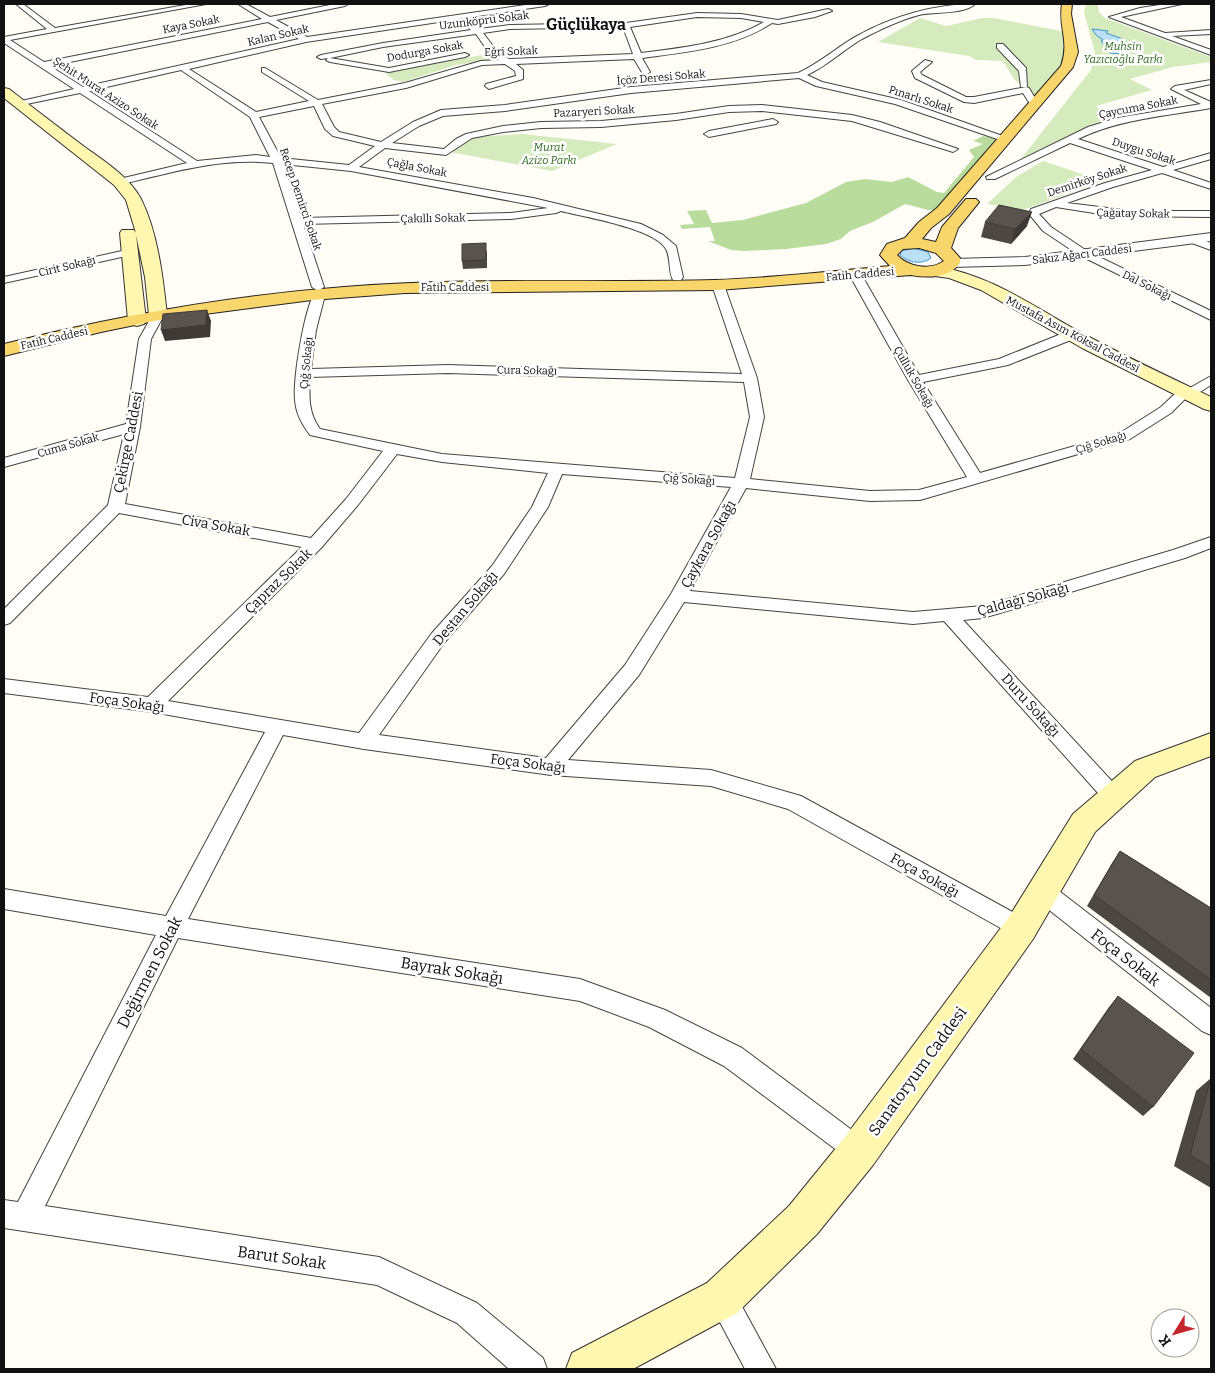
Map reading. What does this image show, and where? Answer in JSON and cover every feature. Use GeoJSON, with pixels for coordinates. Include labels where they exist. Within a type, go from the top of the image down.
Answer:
{"type":"FeatureCollection","features":[{"type":"Feature","properties":{"kind":"main road"},"geometry":{"type":"LineString","coordinates":[[910,243],[925,225],[943,210],[1067,67],[1072,52],[1066,14],[1067,4]]}},
{"type":"Feature","properties":{"kind":"main road"},"geometry":{"type":"LineString","coordinates":[[934,271],[945,268],[950,227],[1078,68],[1083,53],[1077,14],[1080,4]]}},
{"type":"Feature","properties":{"kind":"main road"},"geometry":{"type":"LineString","coordinates":[[4,92],[119,182],[133,199],[142,224],[154,277],[157,312]]}},
{"type":"Feature","properties":{"kind":"main road"},"geometry":{"type":"LineString","coordinates":[[4,104],[97,177],[111,192],[116,201]]}},
{"type":"Feature","properties":{"kind":"main road"},"geometry":{"type":"LineString","coordinates":[[124,219],[131,252],[136,316]]}},
{"type":"Feature","properties":{"kind":"main road"},"geometry":{"type":"LineString","coordinates":[[910,243],[927,244],[947,256]]}},
{"type":"Feature","properties":{"kind":"main road","name":"Fatih Caddesi"},"geometry":{"type":"LineString","coordinates":[[4,342],[157,312],[406,280],[677,277],[815,270],[888,255],[889,251],[894,247],[910,243]]}},
{"type":"Feature","properties":{"kind":"main road"},"geometry":{"type":"LineString","coordinates":[[888,255],[896,264],[911,270]]}},
{"type":"Feature","properties":{"kind":"main road","name":"Mustafa Asım Köksal Caddesi"},"geometry":{"type":"LineString","coordinates":[[947,256],[1116,351],[1197,393],[1211,405]]}},
{"type":"Feature","properties":{"kind":"main road","name":"Fatih Caddesi"},"geometry":{"type":"LineString","coordinates":[[318,291],[405,288],[718,285],[911,270],[934,271]]}},
{"type":"Feature","properties":{"kind":"main road","name":"Mustafa Asım Köksal Caddesi"},"geometry":{"type":"LineString","coordinates":[[934,271],[950,272],[982,284],[1071,334],[1197,393]]}},
{"type":"Feature","properties":{"kind":"main road","name":"Fatih Caddesi"},"geometry":{"type":"LineString","coordinates":[[4,350],[136,316]]}},
{"type":"Feature","properties":{"kind":"main road","name":"Sanatoryum Caddesi"},"geometry":{"type":"LineString","coordinates":[[588,1369],[722,1298],[803,1220],[858,1151],[1021,928],[1084,823],[1145,769],[1211,744]]}},
{"type":"Feature","properties":{"kind":"street"},"geometry":{"type":"LineString","coordinates":[[20,4],[31,4]]}},
{"type":"Feature","properties":{"kind":"street"},"geometry":{"type":"LineString","coordinates":[[20,4],[53,30]]}},
{"type":"Feature","properties":{"kind":"street"},"geometry":{"type":"LineString","coordinates":[[4,40],[202,4]]}},
{"type":"Feature","properties":{"kind":"street"},"geometry":{"type":"LineString","coordinates":[[241,4],[306,40]]}},
{"type":"Feature","properties":{"kind":"street","name":"Kaya Sokak"},"geometry":{"type":"LineString","coordinates":[[42,65],[345,4]]}},
{"type":"Feature","properties":{"kind":"street"},"geometry":{"type":"LineString","coordinates":[[485,4],[496,10]]}},
{"type":"Feature","properties":{"kind":"street","name":"Kalan Sokak"},"geometry":{"type":"LineString","coordinates":[[20,104],[82,92],[306,40],[545,4]]}},
{"type":"Feature","properties":{"kind":"street","name":"İçöz Deresi Sokak"},"geometry":{"type":"LineString","coordinates":[[351,168],[416,124],[441,113],[582,105],[631,90],[800,76],[818,67],[859,38],[889,24],[918,13],[972,4]]}},
{"type":"Feature","properties":{"kind":"street"},"geometry":{"type":"LineString","coordinates":[[1113,16],[1161,5],[1178,4]]}},
{"type":"Feature","properties":{"kind":"street"},"geometry":{"type":"LineString","coordinates":[[1114,6],[1110,12],[1113,16],[1211,53]]}},
{"type":"Feature","properties":{"kind":"street"},"geometry":{"type":"LineString","coordinates":[[684,7],[698,15]]}},
{"type":"Feature","properties":{"kind":"street","name":"Uzunköprü Sokak"},"geometry":{"type":"LineString","coordinates":[[314,54],[510,27],[626,25],[698,15],[742,16],[769,22],[797,19],[828,10]]}},
{"type":"Feature","properties":{"kind":"street"},"geometry":{"type":"LineString","coordinates":[[459,17],[478,32],[494,52],[519,70],[520,77],[489,86]]}},
{"type":"Feature","properties":{"kind":"street","name":"Eğri Sokak"},"geometry":{"type":"LineString","coordinates":[[254,115],[406,85],[469,65],[495,62],[638,56],[704,47],[757,29],[769,22]]}},
{"type":"Feature","properties":{"kind":"street"},"geometry":{"type":"LineString","coordinates":[[626,25],[638,60],[646,72]]}},
{"type":"Feature","properties":{"kind":"street"},"geometry":{"type":"LineString","coordinates":[[1159,34],[1211,32]]}},
{"type":"Feature","properties":{"kind":"street","name":"Şehit Murat Azizo Sokak"},"geometry":{"type":"LineString","coordinates":[[4,40],[195,164]]}},
{"type":"Feature","properties":{"kind":"street","name":"Dodurga Sokak"},"geometry":{"type":"LineString","coordinates":[[294,43],[314,54],[389,70],[474,54]]}},
{"type":"Feature","properties":{"kind":"street"},"geometry":{"type":"LineString","coordinates":[[1000,46],[1023,70],[1024,85]]}},
{"type":"Feature","properties":{"kind":"street","name":"Dodurga Sokak"},"geometry":{"type":"LineString","coordinates":[[484,53],[494,52]]}},
{"type":"Feature","properties":{"kind":"street"},"geometry":{"type":"LineString","coordinates":[[928,62],[916,71],[918,76],[957,97],[974,100],[992,95],[1026,90],[1035,105]]}},
{"type":"Feature","properties":{"kind":"street","name":"Recep Demirci Sokak"},"geometry":{"type":"LineString","coordinates":[[184,69],[254,115],[277,160],[318,291]]}},
{"type":"Feature","properties":{"kind":"street"},"geometry":{"type":"LineString","coordinates":[[265,70],[316,102]]}},
{"type":"Feature","properties":{"kind":"street","name":"Pınarlı Sokak"},"geometry":{"type":"LineString","coordinates":[[800,76],[819,84],[898,102],[1006,139]]}},
{"type":"Feature","properties":{"kind":"street"},"geometry":{"type":"LineString","coordinates":[[1211,82],[1175,89],[1211,105]]}},
{"type":"Feature","properties":{"kind":"street"},"geometry":{"type":"LineString","coordinates":[[406,85],[420,93]]}},
{"type":"Feature","properties":{"kind":"street","name":"Pazaryeri Sokak"},"geometry":{"type":"LineString","coordinates":[[316,102],[330,129],[336,134],[383,145],[446,152],[458,140],[479,133],[541,125],[601,124],[676,117],[729,109],[762,108],[852,118],[954,149]]}},
{"type":"Feature","properties":{"kind":"street"},"geometry":{"type":"LineString","coordinates":[[437,104],[454,111]]}},
{"type":"Feature","properties":{"kind":"street"},"geometry":{"type":"LineString","coordinates":[[582,105],[601,124]]}},
{"type":"Feature","properties":{"kind":"street","name":"Çaycuma Sokak"},"geometry":{"type":"LineString","coordinates":[[991,177],[1091,129],[1117,121],[1211,105]]}},
{"type":"Feature","properties":{"kind":"street"},"geometry":{"type":"LineString","coordinates":[[709,134],[773,122]]}},
{"type":"Feature","properties":{"kind":"street","name":"Duygu Sokak"},"geometry":{"type":"LineString","coordinates":[[1070,139],[1211,186]]}},
{"type":"Feature","properties":{"kind":"street","name":"Demirköy Sokak"},"geometry":{"type":"LineString","coordinates":[[1083,253],[1047,228],[1034,214],[1035,211],[1109,185],[1211,156]]}},
{"type":"Feature","properties":{"kind":"street","name":"Çağla Sokak"},"geometry":{"type":"LineString","coordinates":[[119,182],[195,164],[256,158],[351,168],[569,208],[637,226],[659,237],[672,248],[677,277]]}},
{"type":"Feature","properties":{"kind":"street","name":"Çağatay Sokak"},"geometry":{"type":"LineString","coordinates":[[1055,204],[1085,211],[1111,214],[1211,214]]}},
{"type":"Feature","properties":{"kind":"street","name":"Çakıllı Sokak"},"geometry":{"type":"LineString","coordinates":[[297,221],[511,216],[569,208]]}},
{"type":"Feature","properties":{"kind":"street","name":"Sakız Ağacı Caddesi"},"geometry":{"type":"LineString","coordinates":[[947,256],[1025,261],[1211,237]]}},
{"type":"Feature","properties":{"kind":"street"},"geometry":{"type":"LineString","coordinates":[[1193,240],[1211,247]]}},
{"type":"Feature","properties":{"kind":"street","name":"Cirit Sokağı"},"geometry":{"type":"LineString","coordinates":[[4,280],[131,252]]}},
{"type":"Feature","properties":{"kind":"street","name":"Dal Sokağı"},"geometry":{"type":"LineString","coordinates":[[1083,253],[1211,316]]}},
{"type":"Feature","properties":{"kind":"street","name":"Çulluk Sokağı"},"geometry":{"type":"LineString","coordinates":[[855,274],[915,380],[975,478]]}},
{"type":"Feature","properties":{"kind":"street","name":"Çaykara Sokağı"},"geometry":{"type":"LineString","coordinates":[[550,767],[632,670],[679,596],[741,483],[756,417],[750,378],[718,285]]}},
{"type":"Feature","properties":{"kind":"street","name":"Çığ Sokağı"},"geometry":{"type":"LineString","coordinates":[[318,291],[310,330],[302,399],[307,421],[315,432],[442,458],[741,483],[870,496],[920,495],[1125,436],[1197,393],[1211,380]]}},
{"type":"Feature","properties":{"kind":"street","name":"Çekirge Caddesi"},"geometry":{"type":"LineString","coordinates":[[4,619],[116,507],[133,427],[145,339],[157,312]]}},
{"type":"Feature","properties":{"kind":"street"},"geometry":{"type":"LineString","coordinates":[[136,316],[145,339]]}},
{"type":"Feature","properties":{"kind":"street"},"geometry":{"type":"LineString","coordinates":[[915,380],[1003,362],[1071,334]]}},
{"type":"Feature","properties":{"kind":"street","name":"Cura Sokağı"},"geometry":{"type":"LineString","coordinates":[[304,373],[448,369],[750,378]]}},
{"type":"Feature","properties":{"kind":"street","name":"Cuma Sokak"},"geometry":{"type":"LineString","coordinates":[[4,463],[133,427]]}},
{"type":"Feature","properties":{"kind":"street","name":"Çapraz Sokak"},"geometry":{"type":"LineString","coordinates":[[152,705],[315,544],[352,502],[394,447]]}},
{"type":"Feature","properties":{"kind":"street","name":"Destan Sokağı"},"geometry":{"type":"LineString","coordinates":[[364,741],[438,638],[498,570],[540,507],[557,469]]}},
{"type":"Feature","properties":{"kind":"street","name":"Civa Sokak"},"geometry":{"type":"LineString","coordinates":[[116,507],[315,544]]}},
{"type":"Feature","properties":{"kind":"street","name":"Çaldağı Sokağı"},"geometry":{"type":"LineString","coordinates":[[679,596],[913,618],[983,612],[1178,554],[1211,542]]}},
{"type":"Feature","properties":{"kind":"street","name":"Duru Sokağı"},"geometry":{"type":"LineString","coordinates":[[948,615],[1113,796]]}},
{"type":"Feature","properties":{"kind":"street","name":"Foça Sokağı"},"geometry":{"type":"LineString","coordinates":[[4,686],[152,705],[364,741],[550,767],[711,778],[794,802],[1021,928]]}},
{"type":"Feature","properties":{"kind":"street","name":"Değirmen Sokak"},"geometry":{"type":"LineString","coordinates":[[14,1216],[172,927],[278,727]]}},
{"type":"Feature","properties":{"kind":"street","name":"Foça Sokak"},"geometry":{"type":"LineString","coordinates":[[1042,892],[1211,1023]]}},
{"type":"Feature","properties":{"kind":"street","name":"Bayrak Sokağı"},"geometry":{"type":"LineString","coordinates":[[4,899],[580,990],[656,1018],[734,1058],[858,1151]]}},
{"type":"Feature","properties":{"kind":"street","name":"Barut Sokak"},"geometry":{"type":"LineString","coordinates":[[14,1216],[379,1271],[467,1314],[532,1369]]}},
{"type":"Feature","properties":{"kind":"street"},"geometry":{"type":"LineString","coordinates":[[722,1298],[760,1369]]}},
{"type":"Feature","properties":{"kind":"green space","name":"Muhsin Yazıcıoğlu Parkı"},"geometry":{"type":"Polygon","coordinates":[[[1086,4],[1098,5],[1099,12],[1105,18],[1211,57],[1211,62],[1173,67],[1130,79],[1152,90],[1096,106],[1109,117],[1020,160],[1091,70],[1095,53],[1084,12],[1086,4]]]}},
{"type":"Feature","properties":{"kind":"green space"},"geometry":{"type":"Polygon","coordinates":[[[920,18],[946,26],[982,18],[994,18],[1061,31],[1065,42],[1065,61],[1056,76],[1036,99],[1014,79],[1003,61],[976,60],[969,56],[878,42],[920,18]]]}},
{"type":"Feature","properties":{"kind":"green space"},"geometry":{"type":"Polygon","coordinates":[[[493,53],[500,59],[456,65],[403,82],[394,80],[385,73],[493,53]]]}},
{"type":"Feature","properties":{"kind":"green space","name":"Murat Azizo Parkı"},"geometry":{"type":"Polygon","coordinates":[[[522,134],[617,144],[552,171],[450,152],[475,137],[522,134]]]}},
{"type":"Feature","properties":{"kind":"green space"},"geometry":{"type":"Polygon","coordinates":[[[983,136],[1001,140],[936,210],[928,210],[905,204],[873,222],[850,231],[841,239],[826,244],[786,249],[731,250],[708,241],[715,241],[710,227],[682,229],[680,225],[694,224],[687,211],[706,210],[712,223],[743,220],[806,203],[846,182],[865,179],[892,182],[908,177],[937,192],[944,193],[974,157],[969,150],[983,144],[973,141],[983,136]]]}},
{"type":"Feature","properties":{"kind":"green space"},"geometry":{"type":"Polygon","coordinates":[[[1043,161],[1103,181],[1023,210],[987,204],[1016,177],[1043,161]]]}},
{"type":"Feature","properties":{"kind":"water"},"geometry":{"type":"Polygon","coordinates":[[[1092,29],[1108,31],[1106,33],[1123,39],[1132,48],[1121,54],[1110,53],[1101,41],[1103,40],[1092,29]]]}},
{"type":"Feature","properties":{"kind":"water"},"geometry":{"type":"Polygon","coordinates":[[[914,248],[928,252],[931,258],[924,262],[916,262],[907,260],[900,255],[901,251],[914,248]]]}},
{"type":"Feature","properties":{"kind":"building"},"geometry":{"type":"Polygon","coordinates":[[[999,205],[1032,212],[1015,229],[985,222],[999,205]]]}},
{"type":"Feature","properties":{"kind":"building"},"geometry":{"type":"Polygon","coordinates":[[[486,243],[486,260],[462,261],[462,244],[486,243]]]}},
{"type":"Feature","properties":{"kind":"building"},"geometry":{"type":"Polygon","coordinates":[[[207,310],[206,325],[161,330],[163,314],[207,310]]]}},
{"type":"Feature","properties":{"kind":"building"},"geometry":{"type":"Polygon","coordinates":[[[1120,851],[1211,908],[1211,980],[1094,895],[1120,851]]]}},
{"type":"Feature","properties":{"kind":"building"},"geometry":{"type":"Polygon","coordinates":[[[1118,996],[1194,1053],[1153,1107],[1081,1049],[1118,996]]]}},
{"type":"Feature","properties":{"kind":"building"},"geometry":{"type":"Polygon","coordinates":[[[1211,1078],[1211,1168],[1190,1155],[1211,1078]]]}},
{"type":"Feature","properties":{"kind":"district","name":"Güçlükaya"},"geometry":{"type":"Point","coordinates":[586,24]}}]}
